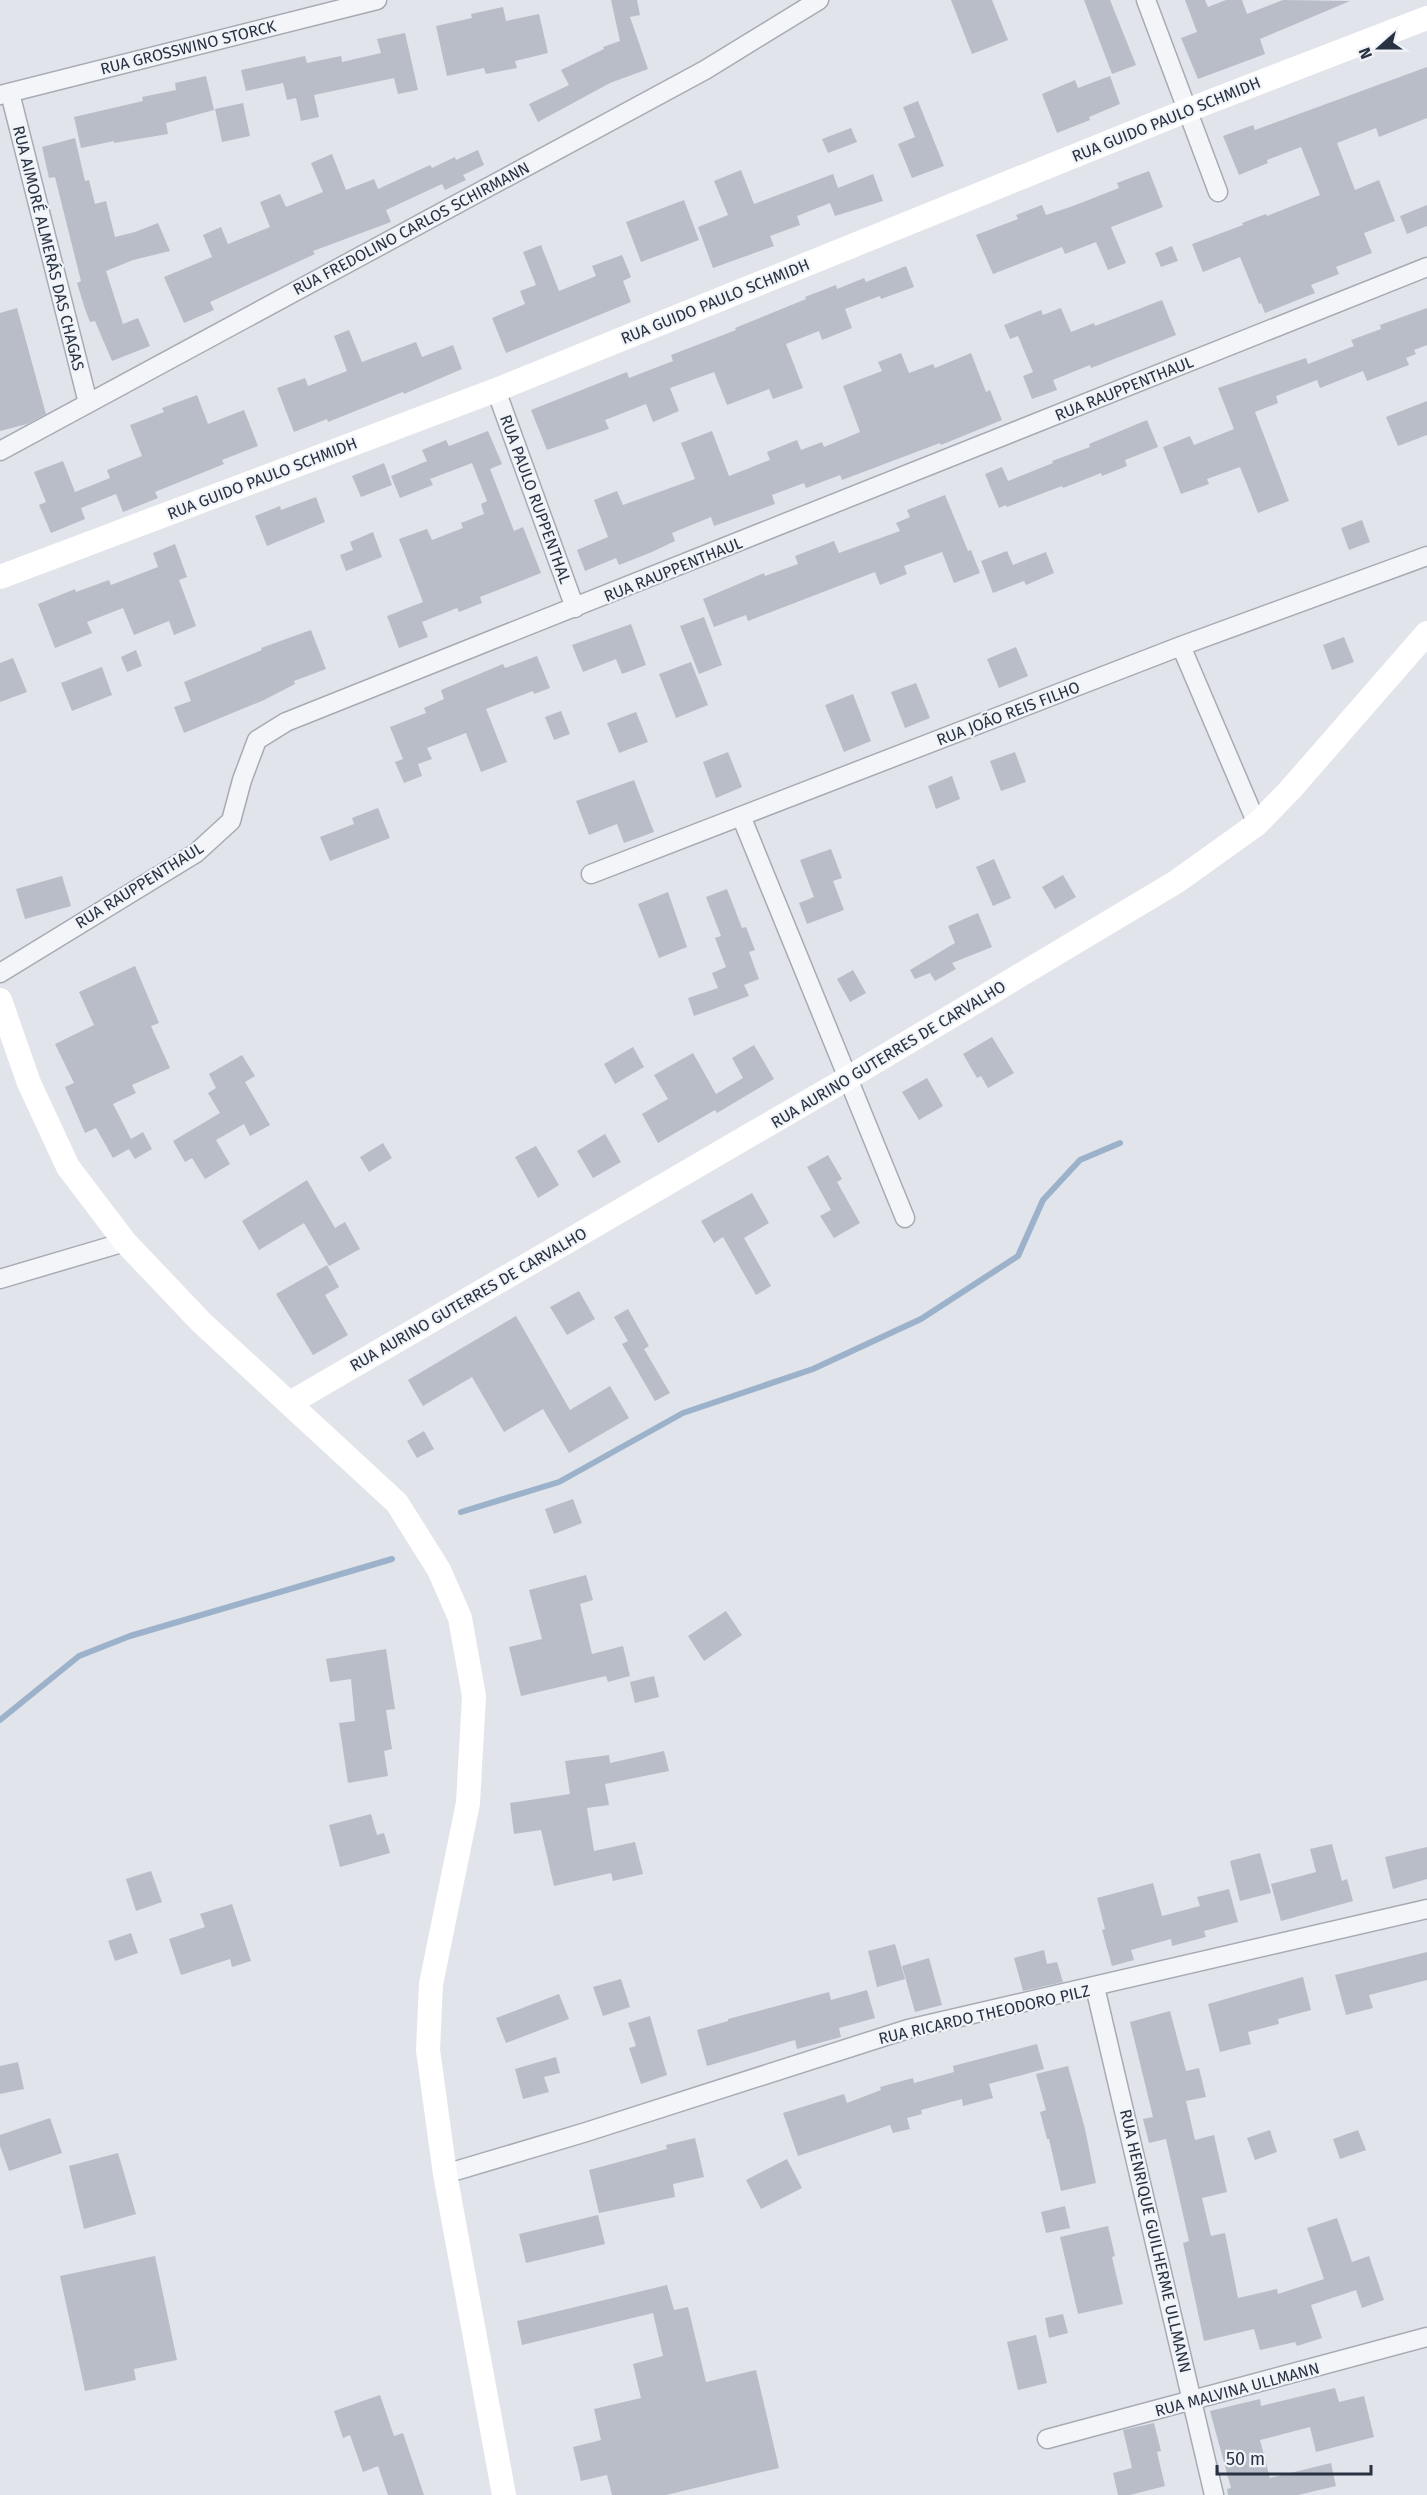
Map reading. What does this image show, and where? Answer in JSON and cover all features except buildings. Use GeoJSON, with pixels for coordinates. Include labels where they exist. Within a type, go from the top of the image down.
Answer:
{"type":"FeatureCollection","features":[{"type":"Feature","properties":{"kind":"street","name":"RUA GROSSWINO STORCK"},"geometry":{"type":"LineString","coordinates":[[5,94],[377,0]]}},
{"type":"Feature","properties":{"kind":"street","name":"RUA FREDOLINO CARLOS SCHIRMANN"},"geometry":{"type":"LineString","coordinates":[[0,451],[705,70],[819,0]]}},
{"type":"Feature","properties":{"kind":"street"},"geometry":{"type":"LineString","coordinates":[[1146,0],[1218,192]]}},
{"type":"Feature","properties":{"kind":"street","name":"RUA GUIDO PAULO SCHMIDH"},"geometry":{"type":"LineString","coordinates":[[0,577],[496,390],[1188,110],[1427,18]]}},
{"type":"Feature","properties":{"kind":"street","name":"RUA AIMORÉ ALMERÁS DAS CHAGAS"},"geometry":{"type":"LineString","coordinates":[[5,94],[88,403]]}},
{"type":"Feature","properties":{"kind":"street","name":"RUA RAUPPENTHAUL"},"geometry":{"type":"LineString","coordinates":[[0,973],[196,853],[231,821],[242,780],[257,740],[286,722],[1427,267]]}},
{"type":"Feature","properties":{"kind":"street","name":"RUA PAULO RUPPENTHAL"},"geometry":{"type":"LineString","coordinates":[[496,390],[575,608]]}},
{"type":"Feature","properties":{"kind":"street","name":"RUA JOÃO REIS FILHO"},"geometry":{"type":"LineString","coordinates":[[591,874],[1181,646],[1427,556]]}},
{"type":"Feature","properties":{"kind":"street","name":"RUA AURINO GUTERRES DE CARVALHO"},"geometry":{"type":"LineString","coordinates":[[290,1402],[848,1078],[1176,882],[1257,824],[1290,790],[1427,633]]}},
{"type":"Feature","properties":{"kind":"street"},"geometry":{"type":"LineString","coordinates":[[1181,646],[1257,824]]}},
{"type":"Feature","properties":{"kind":"street"},"geometry":{"type":"LineString","coordinates":[[741,816],[905,1218]]}},
{"type":"Feature","properties":{"kind":"street"},"geometry":{"type":"LineString","coordinates":[[0,1000],[29,1083],[68,1167],[125,1242],[201,1322],[397,1503],[439,1570],[460,1618],[474,1696],[468,1803],[431,1984],[428,2050],[445,2174],[504,2495]]}},
{"type":"Feature","properties":{"kind":"street"},"geometry":{"type":"LineString","coordinates":[[0,1279],[125,1242]]}},
{"type":"Feature","properties":{"kind":"street","name":"RUA RICARDO THEODORO PILZ"},"geometry":{"type":"LineString","coordinates":[[445,2174],[583,2133],[908,2029],[1427,1909]]}},
{"type":"Feature","properties":{"kind":"street","name":"RUA HENRIQUE GUILHERME ULLMANN"},"geometry":{"type":"LineString","coordinates":[[1095,1987],[1194,2401],[1214,2495]]}},
{"type":"Feature","properties":{"kind":"street","name":"RUA MALVINA ULLMANN"},"geometry":{"type":"LineString","coordinates":[[1047,2439],[1427,2337]]}},
{"type":"Feature","properties":{"kind":"waterway"},"geometry":{"type":"LineString","coordinates":[[461,1512],[559,1482],[683,1413],[813,1369],[921,1319],[1018,1256],[1043,1200],[1080,1160],[1120,1143]]}},
{"type":"Feature","properties":{"kind":"waterway"},"geometry":{"type":"LineString","coordinates":[[0,1720],[79,1656],[130,1636],[392,1559]]}}]}
